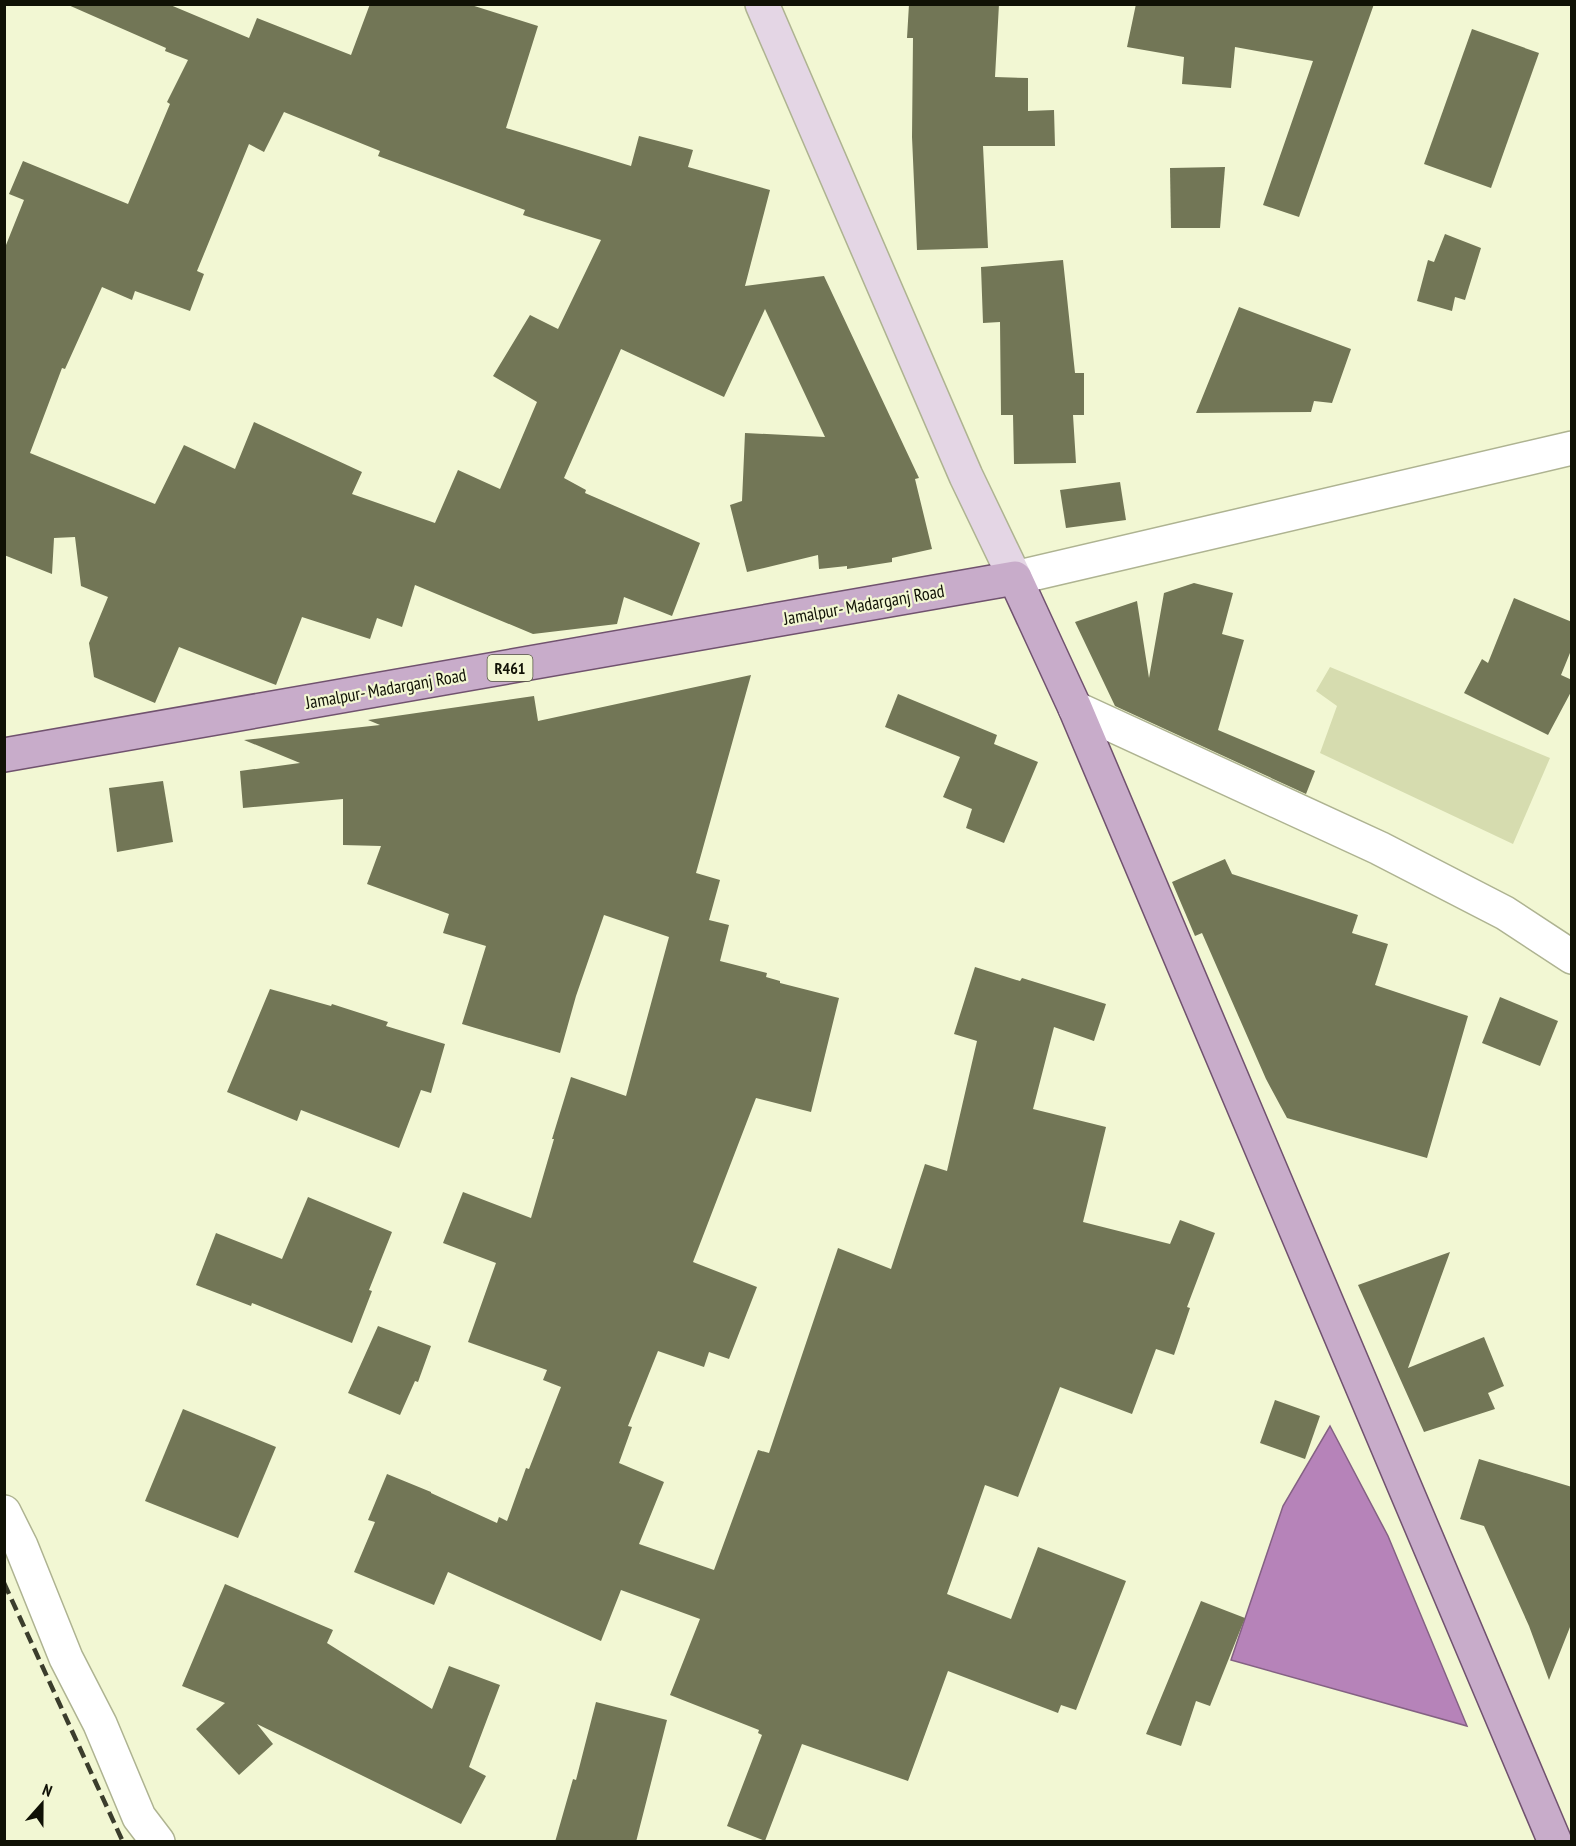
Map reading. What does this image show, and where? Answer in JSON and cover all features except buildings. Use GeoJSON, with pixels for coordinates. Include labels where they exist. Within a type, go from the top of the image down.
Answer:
{"type":"FeatureCollection","features":[{"type":"Feature","properties":{"kind":"main road"},"geometry":{"type":"LineString","coordinates":[[762,4],[966,476],[1075,708],[1555,1842]]}},
{"type":"Feature","properties":{"kind":"main road","name":"Jamalpur- Madarganj Road"},"geometry":{"type":"LineString","coordinates":[[4,755],[1015,578]]}},
{"type":"Feature","properties":{"kind":"street"},"geometry":{"type":"LineString","coordinates":[[1015,578],[1572,448]]}},
{"type":"Feature","properties":{"kind":"street"},"geometry":{"type":"LineString","coordinates":[[1075,708],[1379,848],[1505,913],[1572,957]]}},
{"type":"Feature","properties":{"kind":"street"},"geometry":{"type":"LineString","coordinates":[[4,1512],[21,1546],[66,1658],[100,1724],[139,1817],[158,1842]]}},
{"type":"Feature","properties":{"kind":"green space"},"geometry":{"type":"Polygon","coordinates":[[[1330,667],[1550,758],[1513,844],[1320,753],[1337,706],[1316,691],[1330,667]]]}},
{"type":"Feature","properties":{"kind":"shaded area"},"geometry":{"type":"Polygon","coordinates":[[[1330,1426],[1388,1536],[1467,1726],[1231,1660],[1283,1506],[1330,1426]]]}},
{"type":"Feature","properties":{"kind":"railway"},"geometry":{"type":"LineString","coordinates":[[4,1583],[123,1842]]}}]}
